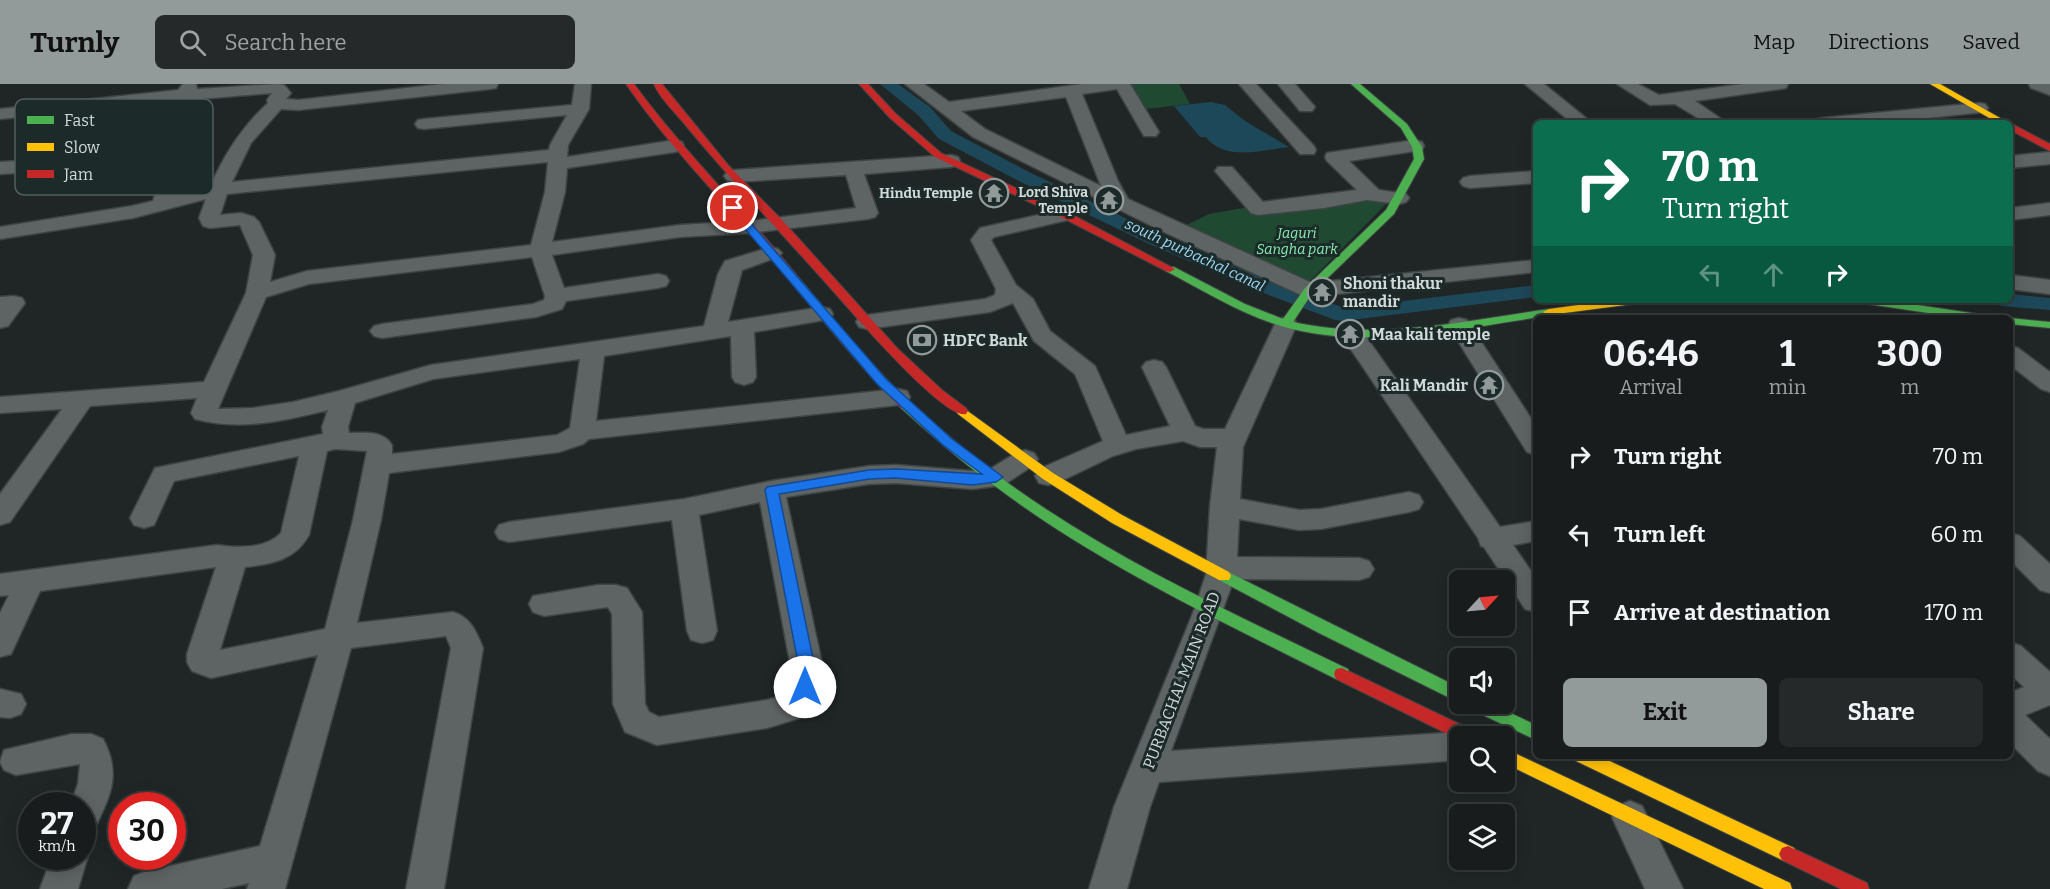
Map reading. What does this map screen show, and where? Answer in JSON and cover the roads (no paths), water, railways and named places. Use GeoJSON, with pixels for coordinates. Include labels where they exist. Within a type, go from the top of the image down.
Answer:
{"type":"FeatureCollection","features":[{"type":"Feature","properties":{"kind":"main road"},"geometry":{"type":"LineString","coordinates":[[630,84],[675,146],[749,226],[822,314],[898,397],[948,442],[1092,545],[1159,583],[1449,727]]}},
{"type":"Feature","properties":{"kind":"main road"},"geometry":{"type":"LineString","coordinates":[[657,84],[682,118],[894,352],[938,393],[1048,476],[1117,519],[1221,571],[1324,629],[1449,691]]}},
{"type":"Feature","properties":{"kind":"main road"},"geometry":{"type":"LineString","coordinates":[[863,84],[893,116],[938,154],[1065,215],[1237,304],[1286,325],[1354,336],[1533,316]]}},
{"type":"Feature","properties":{"kind":"main road"},"geometry":{"type":"LineString","coordinates":[[1355,84],[1407,128],[1415,146]]}},
{"type":"Feature","properties":{"kind":"main road"},"geometry":{"type":"LineString","coordinates":[[1934,84],[2001,120]]}},
{"type":"Feature","properties":{"kind":"main road"},"geometry":{"type":"LineString","coordinates":[[2013,128],[2050,148]]}},
{"type":"Feature","properties":{"kind":"main road","name":"PURBACHAL MAIN ROAD"},"geometry":{"type":"LineString","coordinates":[[1286,325],[1308,292],[1385,218],[1399,198],[1419,159],[1415,146]]}},
{"type":"Feature","properties":{"kind":"main road"},"geometry":{"type":"LineString","coordinates":[[1544,315],[1589,313],[1629,303]]}},
{"type":"Feature","properties":{"kind":"main road"},"geometry":{"type":"LineString","coordinates":[[1880,303],[1955,315]]}},
{"type":"Feature","properties":{"kind":"main road"},"geometry":{"type":"LineString","coordinates":[[2013,321],[2050,325]]}},
{"type":"Feature","properties":{"kind":"main road"},"geometry":{"type":"LineString","coordinates":[[1497,714],[1533,732]]}},
{"type":"Feature","properties":{"kind":"main road"},"geometry":{"type":"LineString","coordinates":[[1588,759],[1860,889]]}},
{"type":"Feature","properties":{"kind":"main road"},"geometry":{"type":"LineString","coordinates":[[1515,760],[1784,889]]}},
{"type":"Feature","properties":{"kind":"street"},"geometry":{"type":"LineString","coordinates":[[279,92],[298,105],[490,84]]}},
{"type":"Feature","properties":{"kind":"street"},"geometry":{"type":"LineString","coordinates":[[382,331],[536,310],[554,304],[556,296],[540,250],[555,192],[559,146],[580,109],[583,84]]}},
{"type":"Feature","properties":{"kind":"street"},"geometry":{"type":"LineString","coordinates":[[947,108],[1121,84],[1150,132]]}},
{"type":"Feature","properties":{"kind":"street"},"geometry":{"type":"LineString","coordinates":[[1247,84],[1307,150]]}},
{"type":"Feature","properties":{"kind":"street"},"geometry":{"type":"LineString","coordinates":[[1286,84],[1306,107]]}},
{"type":"Feature","properties":{"kind":"street"},"geometry":{"type":"LineString","coordinates":[[1533,84],[1579,120]]}},
{"type":"Feature","properties":{"kind":"street"},"geometry":{"type":"LineString","coordinates":[[1625,84],[1653,101],[1773,84]]}},
{"type":"Feature","properties":{"kind":"street"},"geometry":{"type":"LineString","coordinates":[[2037,84],[2050,90]]}},
{"type":"Feature","properties":{"kind":"street"},"geometry":{"type":"LineString","coordinates":[[920,86],[979,133],[1173,230],[1308,292],[1533,266]]}},
{"type":"Feature","properties":{"kind":"street"},"geometry":{"type":"LineString","coordinates":[[113,99],[188,89],[279,92],[301,87]]}},
{"type":"Feature","properties":{"kind":"street"},"geometry":{"type":"LineString","coordinates":[[1071,91],[1108,181],[1119,201]]}},
{"type":"Feature","properties":{"kind":"street"},"geometry":{"type":"LineString","coordinates":[[279,92],[237,147],[209,218],[210,222],[241,219],[247,221],[252,226],[264,255],[257,293],[204,413],[216,418],[271,415],[344,398],[431,372],[593,351],[822,314]]}},
{"type":"Feature","properties":{"kind":"street"},"geometry":{"type":"LineString","coordinates":[[1678,98],[1713,120]]}},
{"type":"Feature","properties":{"kind":"street"},"geometry":{"type":"LineString","coordinates":[[1854,120],[1979,108]]}},
{"type":"Feature","properties":{"kind":"street"},"geometry":{"type":"LineString","coordinates":[[424,124],[580,109]]}},
{"type":"Feature","properties":{"kind":"street"},"geometry":{"type":"LineString","coordinates":[[0,114],[15,112]]}},
{"type":"Feature","properties":{"kind":"street"},"geometry":{"type":"LineString","coordinates":[[213,191],[675,146]]}},
{"type":"Feature","properties":{"kind":"street"},"geometry":{"type":"LineString","coordinates":[[1372,194],[1334,158],[1415,146]]}},
{"type":"Feature","properties":{"kind":"street"},"geometry":{"type":"LineString","coordinates":[[2013,162],[2050,158]]}},
{"type":"Feature","properties":{"kind":"street"},"geometry":{"type":"LineString","coordinates":[[1522,159],[1533,172]]}},
{"type":"Feature","properties":{"kind":"street"},"geometry":{"type":"LineString","coordinates":[[734,176],[951,161]]}},
{"type":"Feature","properties":{"kind":"street"},"geometry":{"type":"LineString","coordinates":[[0,168],[15,167]]}},
{"type":"Feature","properties":{"kind":"street"},"geometry":{"type":"LineString","coordinates":[[257,293],[307,278],[708,228],[749,226],[868,213],[853,169]]}},
{"type":"Feature","properties":{"kind":"street"},"geometry":{"type":"LineString","coordinates":[[1225,171],[1258,209],[1372,194],[1399,198]]}},
{"type":"Feature","properties":{"kind":"street"},"geometry":{"type":"LineString","coordinates":[[1470,182],[1533,176]]}},
{"type":"Feature","properties":{"kind":"street"},"geometry":{"type":"LineString","coordinates":[[162,205],[165,195]]}},
{"type":"Feature","properties":{"kind":"street"},"geometry":{"type":"LineString","coordinates":[[0,233],[162,205],[198,195]]}},
{"type":"Feature","properties":{"kind":"street"},"geometry":{"type":"LineString","coordinates":[[2013,214],[2050,209]]}},
{"type":"Feature","properties":{"kind":"street"},"geometry":{"type":"LineString","coordinates":[[1065,215],[987,231],[981,240],[1007,289],[1017,294],[1027,304],[1041,335],[1050,345],[1078,362],[1086,371],[1118,445]]}},
{"type":"Feature","properties":{"kind":"street"},"geometry":{"type":"LineString","coordinates":[[714,333],[733,266],[771,253]]}},
{"type":"Feature","properties":{"kind":"street"},"geometry":{"type":"LineString","coordinates":[[556,296],[658,281]]}},
{"type":"Feature","properties":{"kind":"street"},"geometry":{"type":"LineString","coordinates":[[2013,282],[2050,287]]}},
{"type":"Feature","properties":{"kind":"street"},"geometry":{"type":"LineString","coordinates":[[867,322],[990,304],[1005,298],[1007,289]]}},
{"type":"Feature","properties":{"kind":"street"},"geometry":{"type":"LineString","coordinates":[[0,304],[14,303],[0,321]]}},
{"type":"Feature","properties":{"kind":"street","name":"PURBACHAL MAIN ROAD"},"geometry":{"type":"LineString","coordinates":[[1108,889],[1132,807],[1210,608],[1221,571],[1230,447],[1286,325]]}},
{"type":"Feature","properties":{"kind":"street"},"geometry":{"type":"LineString","coordinates":[[1459,325],[1533,441]]}},
{"type":"Feature","properties":{"kind":"street"},"geometry":{"type":"LineString","coordinates":[[742,327],[744,377]]}},
{"type":"Feature","properties":{"kind":"street"},"geometry":{"type":"LineString","coordinates":[[1354,336],[1533,597]]}},
{"type":"Feature","properties":{"kind":"street"},"geometry":{"type":"LineString","coordinates":[[582,431],[593,351]]}},
{"type":"Feature","properties":{"kind":"street"},"geometry":{"type":"LineString","coordinates":[[2013,355],[2050,384]]}},
{"type":"Feature","properties":{"kind":"street"},"geometry":{"type":"LineString","coordinates":[[1154,367],[1185,432]]}},
{"type":"Feature","properties":{"kind":"street"},"geometry":{"type":"LineString","coordinates":[[0,405],[81,400],[174,390],[213,390]]}},
{"type":"Feature","properties":{"kind":"street"},"geometry":{"type":"LineString","coordinates":[[378,465],[559,442],[574,438],[582,431],[898,397]]}},
{"type":"Feature","properties":{"kind":"street"},"geometry":{"type":"LineString","coordinates":[[0,645],[15,583],[217,556],[230,558],[272,552],[291,544],[326,442],[335,427],[344,398]]}},
{"type":"Feature","properties":{"kind":"street"},"geometry":{"type":"LineString","coordinates":[[0,516],[81,400]]}},
{"type":"Feature","properties":{"kind":"street"},"geometry":{"type":"LineString","coordinates":[[1048,476],[1118,445],[1185,432],[1200,438],[1233,438]]}},
{"type":"Feature","properties":{"kind":"street"},"geometry":{"type":"LineString","coordinates":[[144,518],[164,474],[326,442],[374,442],[380,450],[368,520],[339,638],[269,874],[147,889]]}},
{"type":"Feature","properties":{"kind":"street"},"geometry":{"type":"LineString","coordinates":[[509,532],[684,509],[771,490],[869,475],[896,474],[972,480],[996,477],[1025,459]]}},
{"type":"Feature","properties":{"kind":"street"},"geometry":{"type":"LineString","coordinates":[[544,604],[598,596],[616,596],[627,612],[629,704],[637,722],[657,731],[767,714],[795,706],[805,687],[807,668],[771,490]]}},
{"type":"Feature","properties":{"kind":"street"},"geometry":{"type":"LineString","coordinates":[[1224,506],[1299,520],[1321,519],[1409,502]]}},
{"type":"Feature","properties":{"kind":"street"},"geometry":{"type":"LineString","coordinates":[[684,509],[702,631]]}},
{"type":"Feature","properties":{"kind":"street"},"geometry":{"type":"LineString","coordinates":[[1491,538],[1533,531]]}},
{"type":"Feature","properties":{"kind":"street"},"geometry":{"type":"LineString","coordinates":[[2013,546],[2050,582]]}},
{"type":"Feature","properties":{"kind":"street"},"geometry":{"type":"LineString","coordinates":[[230,558],[231,566],[203,654],[203,662],[211,665],[339,638],[423,625],[453,624],[465,641],[467,648],[425,889]]}},
{"type":"Feature","properties":{"kind":"street"},"geometry":{"type":"LineString","coordinates":[[1221,571],[1359,569]]}},
{"type":"Feature","properties":{"kind":"street"},"geometry":{"type":"LineString","coordinates":[[2013,658],[2050,691],[2013,706]]}},
{"type":"Feature","properties":{"kind":"street"},"geometry":{"type":"LineString","coordinates":[[2013,725],[2050,761]]}},
{"type":"Feature","properties":{"kind":"street"},"geometry":{"type":"LineString","coordinates":[[1147,768],[1449,747]]}},
{"type":"Feature","properties":{"kind":"street"},"geometry":{"type":"LineString","coordinates":[[16,760],[72,749],[91,749],[98,759],[98,774],[92,792]]}},
{"type":"Feature","properties":{"kind":"street"},"geometry":{"type":"LineString","coordinates":[[1630,817],[1664,889]]}},
{"type":"Feature","properties":{"kind":"street"},"geometry":{"type":"LineString","coordinates":[[59,889],[65,870]]}},
{"type":"Feature","properties":{"kind":"water"},"geometry":{"type":"Polygon","coordinates":[[[1211,102],[1225,105],[1245,121],[1289,147],[1256,152],[1223,150],[1206,137],[1200,137],[1174,106],[1211,102]]]}},
{"type":"Feature","properties":{"kind":"waterway","name":"south purbachal canal"},"geometry":{"type":"LineString","coordinates":[[888,84],[924,111],[945,135],[1025,177],[1156,240],[1268,288],[1343,315],[1533,291]]}},
{"type":"Feature","properties":{"kind":"waterway","name":"south purbachal canal"},"geometry":{"type":"LineString","coordinates":[[2013,301],[2050,304]]}},
{"type":"Feature","properties":{"kind":"place","name":"Hindu Temple"},"geometry":{"type":"Point","coordinates":[994,193]}},
{"type":"Feature","properties":{"kind":"place","name":"Lord Shiva Temple"},"geometry":{"type":"Point","coordinates":[1109,200]}},
{"type":"Feature","properties":{"kind":"place","name":"Shoni thakur mandir"},"geometry":{"type":"Point","coordinates":[1322,292]}},
{"type":"Feature","properties":{"kind":"place","name":"Maa kali temple"},"geometry":{"type":"Point","coordinates":[1350,334]}},
{"type":"Feature","properties":{"kind":"place","name":"HDFC Bank"},"geometry":{"type":"Point","coordinates":[922,340]}},
{"type":"Feature","properties":{"kind":"place","name":"Kali Mandir"},"geometry":{"type":"Point","coordinates":[1489,385]}},
{"type":"Feature","properties":{"kind":"park label","name":"Jaguri Sangha park"},"geometry":{"type":"Point","coordinates":[1297,242]}}]}
